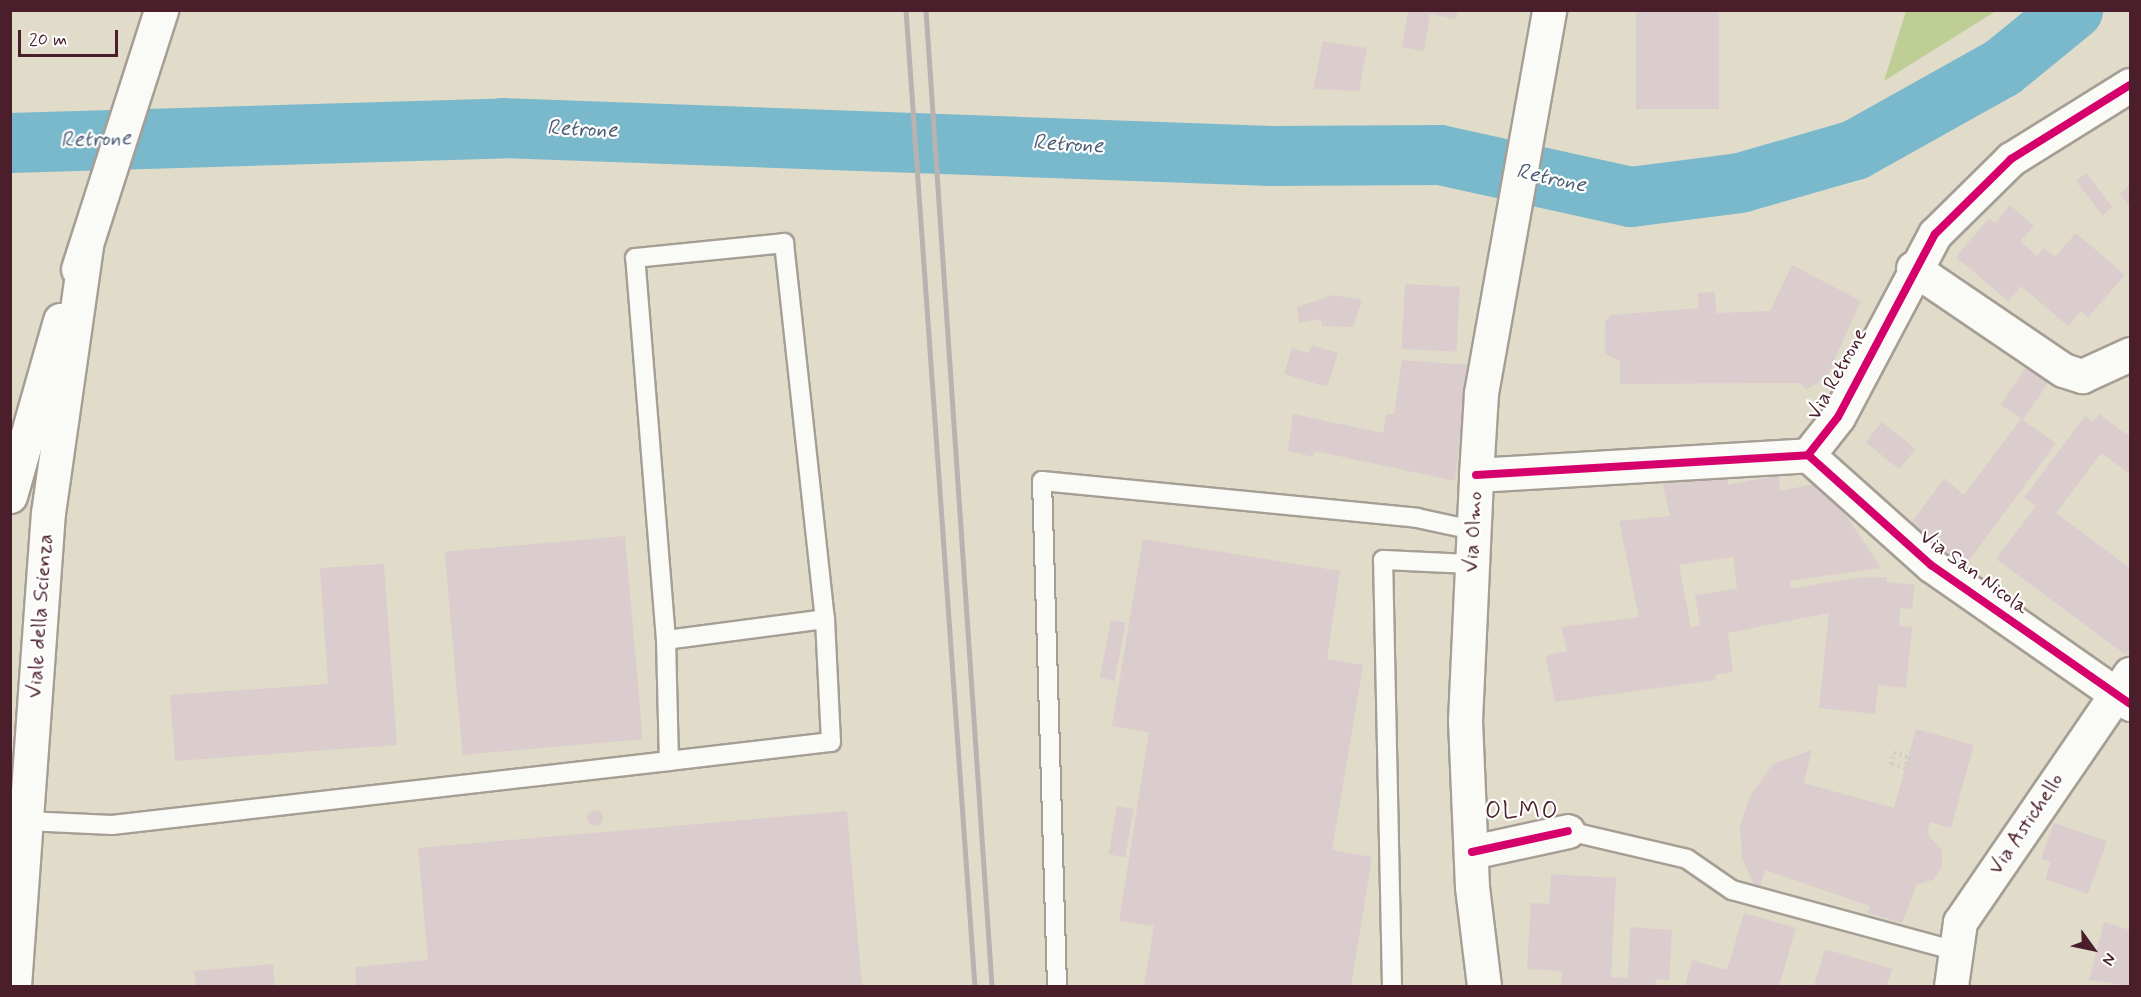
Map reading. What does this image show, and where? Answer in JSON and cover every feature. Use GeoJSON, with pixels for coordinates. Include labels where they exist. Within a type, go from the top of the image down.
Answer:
{"type":"FeatureCollection","features":[{"type":"Feature","properties":{"kind":"main road","name":"Viale della Scienza"},"geometry":{"type":"LineString","coordinates":[[10,496],[47,357],[86,247],[161,10]]}},
{"type":"Feature","properties":{"kind":"main road","name":"Via Olmo"},"geometry":{"type":"LineString","coordinates":[[1484,987],[1472,852],[1465,721],[1481,393],[1549,10]]}},
{"type":"Feature","properties":{"kind":"main road","name":"Via Retrone"},"geometry":{"type":"LineString","coordinates":[[1808,455],[1838,417],[1913,268],[1935,234],[2011,159],[2130,85]]}},
{"type":"Feature","properties":{"kind":"main road","name":"Viale della Scienza"},"geometry":{"type":"LineString","coordinates":[[14,987],[48,513],[86,247]]}},
{"type":"Feature","properties":{"kind":"main road"},"geometry":{"type":"LineString","coordinates":[[1913,268],[2063,370],[2082,376],[2130,354]]}},
{"type":"Feature","properties":{"kind":"main road"},"geometry":{"type":"LineString","coordinates":[[1476,475],[1808,455]]}},
{"type":"Feature","properties":{"kind":"main road","name":"Via San Nicola"},"geometry":{"type":"LineString","coordinates":[[1808,455],[1931,565],[2124,691]]}},
{"type":"Feature","properties":{"kind":"main road","name":"Via Astichello"},"geometry":{"type":"LineString","coordinates":[[1951,987],[1960,922],[2124,691]]}},
{"type":"Feature","properties":{"kind":"main road"},"geometry":{"type":"LineString","coordinates":[[1472,852],[1568,831]]}},
{"type":"Feature","properties":{"kind":"lane"},"geometry":{"type":"LineString","coordinates":[[26,820],[112,825],[669,761],[831,742],[825,619],[784,243],[635,258],[666,640],[669,761]]}},
{"type":"Feature","properties":{"kind":"lane"},"geometry":{"type":"LineString","coordinates":[[1057,987],[1042,481],[1417,518],[1473,530]]}},
{"type":"Feature","properties":{"kind":"lane"},"geometry":{"type":"LineString","coordinates":[[1392,987],[1383,560],[1471,564]]}},
{"type":"Feature","properties":{"kind":"lane"},"geometry":{"type":"LineString","coordinates":[[666,640],[825,619]]}},
{"type":"Feature","properties":{"kind":"lane"},"geometry":{"type":"LineString","coordinates":[[1568,831],[1687,859],[1731,890],[1956,951]]}},
{"type":"Feature","properties":{"kind":"path"},"geometry":{"type":"LineString","coordinates":[[1894,753],[1908,756],[1905,768],[1891,764],[1894,753]]}},
{"type":"Feature","properties":{"kind":"green space"},"geometry":{"type":"Polygon","coordinates":[[[1906,10],[1996,11],[1884,81],[1906,10]]]}},
{"type":"Feature","properties":{"kind":"building"},"geometry":{"type":"Polygon","coordinates":[[[1408,10],[1458,10],[1456,19],[1430,14],[1424,51],[1402,47],[1408,10]]]}},
{"type":"Feature","properties":{"kind":"building"},"geometry":{"type":"Polygon","coordinates":[[[1636,10],[1719,10],[1719,109],[1636,109],[1636,10]]]}},
{"type":"Feature","properties":{"kind":"building"},"geometry":{"type":"Polygon","coordinates":[[[1323,41],[1367,48],[1359,91],[1313,89],[1323,41]]]}},
{"type":"Feature","properties":{"kind":"building"},"geometry":{"type":"Polygon","coordinates":[[[2086,173],[2112,207],[2102,215],[2076,181],[2086,173]]]}},
{"type":"Feature","properties":{"kind":"building"},"geometry":{"type":"Polygon","coordinates":[[[2130,185],[2130,207],[2120,194],[2130,185]]]}},
{"type":"Feature","properties":{"kind":"building"},"geometry":{"type":"Polygon","coordinates":[[[2010,205],[2034,226],[2020,241],[2037,256],[2044,248],[2055,257],[2076,233],[2125,275],[2088,317],[2081,311],[2068,326],[2021,286],[2008,301],[1956,257],[1989,218],[1995,224],[2010,205]]]}},
{"type":"Feature","properties":{"kind":"building"},"geometry":{"type":"Polygon","coordinates":[[[1792,265],[1861,301],[1826,378],[1806,390],[1801,383],[1620,384],[1620,361],[1605,354],[1605,322],[1611,315],[1699,308],[1698,293],[1715,292],[1716,313],[1770,311],[1792,265]]]}},
{"type":"Feature","properties":{"kind":"building"},"geometry":{"type":"Polygon","coordinates":[[[1405,284],[1460,287],[1457,352],[1402,349],[1405,284]]]}},
{"type":"Feature","properties":{"kind":"building"},"geometry":{"type":"Polygon","coordinates":[[[1333,295],[1362,300],[1353,327],[1322,326],[1321,319],[1299,323],[1297,307],[1333,295]]]}},
{"type":"Feature","properties":{"kind":"building"},"geometry":{"type":"Polygon","coordinates":[[[1312,345],[1338,353],[1327,387],[1284,374],[1292,348],[1309,353],[1312,345]]]}},
{"type":"Feature","properties":{"kind":"building"},"geometry":{"type":"Polygon","coordinates":[[[1402,360],[1468,365],[1455,481],[1315,451],[1313,457],[1288,451],[1293,414],[1383,433],[1386,414],[1394,414],[1402,360]]]}},
{"type":"Feature","properties":{"kind":"building"},"geometry":{"type":"Polygon","coordinates":[[[2031,360],[2053,375],[2023,420],[2001,405],[2031,360]]]}},
{"type":"Feature","properties":{"kind":"building"},"geometry":{"type":"Polygon","coordinates":[[[2099,414],[2130,437],[2130,474],[2101,453],[2056,513],[2130,568],[2130,649],[2126,655],[1996,559],[2036,506],[2024,498],[2085,416],[2093,422],[2099,414]]]}},
{"type":"Feature","properties":{"kind":"building"},"geometry":{"type":"Polygon","coordinates":[[[2021,419],[2056,443],[1965,566],[1910,525],[1944,478],[1964,495],[2021,419]]]}},
{"type":"Feature","properties":{"kind":"building"},"geometry":{"type":"Polygon","coordinates":[[[1882,422],[1915,449],[1899,469],[1866,442],[1882,422]]]}},
{"type":"Feature","properties":{"kind":"building"},"geometry":{"type":"Polygon","coordinates":[[[1728,475],[1728,485],[1779,475],[1780,491],[1824,482],[1881,568],[1789,581],[1791,589],[1853,578],[1887,577],[1887,582],[1915,585],[1912,609],[1900,608],[1899,626],[1912,627],[1906,688],[1878,685],[1875,714],[1819,708],[1829,613],[1728,633],[1733,672],[1715,675],[1716,680],[1555,702],[1546,656],[1567,651],[1561,627],[1639,617],[1619,521],[1670,516],[1662,480],[1728,475]],[[1733,557],[1679,565],[1691,627],[1700,626],[1695,595],[1737,589],[1733,557]]]}},
{"type":"Feature","properties":{"kind":"building"},"geometry":{"type":"Polygon","coordinates":[[[625,536],[643,739],[462,755],[445,552],[625,536]]]}},
{"type":"Feature","properties":{"kind":"building"},"geometry":{"type":"Polygon","coordinates":[[[1143,539],[1340,571],[1327,659],[1363,665],[1332,850],[1372,857],[1351,986],[1144,986],[1154,926],[1119,921],[1149,732],[1112,726],[1143,539]]]}},
{"type":"Feature","properties":{"kind":"building"},"geometry":{"type":"Polygon","coordinates":[[[384,564],[397,745],[175,761],[170,695],[328,684],[320,568],[384,564]]]}},
{"type":"Feature","properties":{"kind":"building"},"geometry":{"type":"Polygon","coordinates":[[[1111,620],[1126,623],[1114,681],[1100,678],[1111,620]]]}},
{"type":"Feature","properties":{"kind":"building"},"geometry":{"type":"Polygon","coordinates":[[[1916,729],[1974,745],[1951,828],[1930,822],[1927,834],[1942,850],[1942,867],[1933,880],[1917,884],[1902,923],[1867,913],[1870,906],[1765,870],[1758,894],[1742,858],[1740,826],[1750,796],[1773,764],[1812,750],[1804,783],[1894,808],[1916,729]]]}},
{"type":"Feature","properties":{"kind":"building"},"geometry":{"type":"Polygon","coordinates":[[[1117,806],[1134,809],[1125,857],[1108,854],[1117,806]]]}},
{"type":"Feature","properties":{"kind":"building"},"geometry":{"type":"Polygon","coordinates":[[[595,810],[601,812],[603,818],[601,824],[595,826],[589,824],[587,818],[589,812],[595,810]]]}},
{"type":"Feature","properties":{"kind":"building"},"geometry":{"type":"Polygon","coordinates":[[[847,811],[862,986],[356,986],[355,967],[428,960],[418,848],[847,811]]]}},
{"type":"Feature","properties":{"kind":"building"},"geometry":{"type":"Polygon","coordinates":[[[2054,823],[2107,841],[2088,894],[2045,879],[2051,862],[2041,859],[2054,823]]]}},
{"type":"Feature","properties":{"kind":"building"},"geometry":{"type":"Polygon","coordinates":[[[1551,874],[1616,878],[1611,977],[1628,978],[1630,927],[1672,930],[1669,980],[1656,979],[1655,986],[1561,986],[1562,971],[1527,969],[1531,903],[1549,904],[1551,874]]]}},
{"type":"Feature","properties":{"kind":"building"},"geometry":{"type":"Polygon","coordinates":[[[1744,913],[1796,928],[1779,986],[1685,986],[1692,960],[1727,970],[1744,913]]]}},
{"type":"Feature","properties":{"kind":"building"},"geometry":{"type":"Polygon","coordinates":[[[2104,922],[2130,930],[2130,986],[2089,980],[2104,922]]]}},
{"type":"Feature","properties":{"kind":"building"},"geometry":{"type":"Polygon","coordinates":[[[1825,949],[1893,969],[1886,986],[1814,986],[1825,949]]]}},
{"type":"Feature","properties":{"kind":"building"},"geometry":{"type":"Polygon","coordinates":[[[273,964],[275,986],[196,986],[194,971],[273,964]]]}},
{"type":"Feature","properties":{"kind":"waterway","name":"Retrone"},"geometry":{"type":"LineString","coordinates":[[10,143],[502,128],[1271,156],[1440,155],[1631,197],[1740,183],[1855,150],[2002,68],[2073,10]]}},
{"type":"Feature","properties":{"kind":"railway"},"geometry":{"type":"LineString","coordinates":[[906,10],[975,986]]}},
{"type":"Feature","properties":{"kind":"railway"},"geometry":{"type":"LineString","coordinates":[[926,10],[992,986]]}},
{"type":"Feature","properties":{"kind":"cycle path"},"geometry":{"type":"LineString","coordinates":[[1476,475],[1808,455],[1838,417],[1935,234],[2011,159],[2130,85]]}},
{"type":"Feature","properties":{"kind":"cycle path"},"geometry":{"type":"LineString","coordinates":[[1808,455],[1931,565],[2130,704]]}},
{"type":"Feature","properties":{"kind":"cycle path"},"geometry":{"type":"LineString","coordinates":[[1472,852],[1568,831]]}},
{"type":"Feature","properties":{"kind":"district","name":"OLMO"},"geometry":{"type":"Point","coordinates":[1522,812]}}]}
